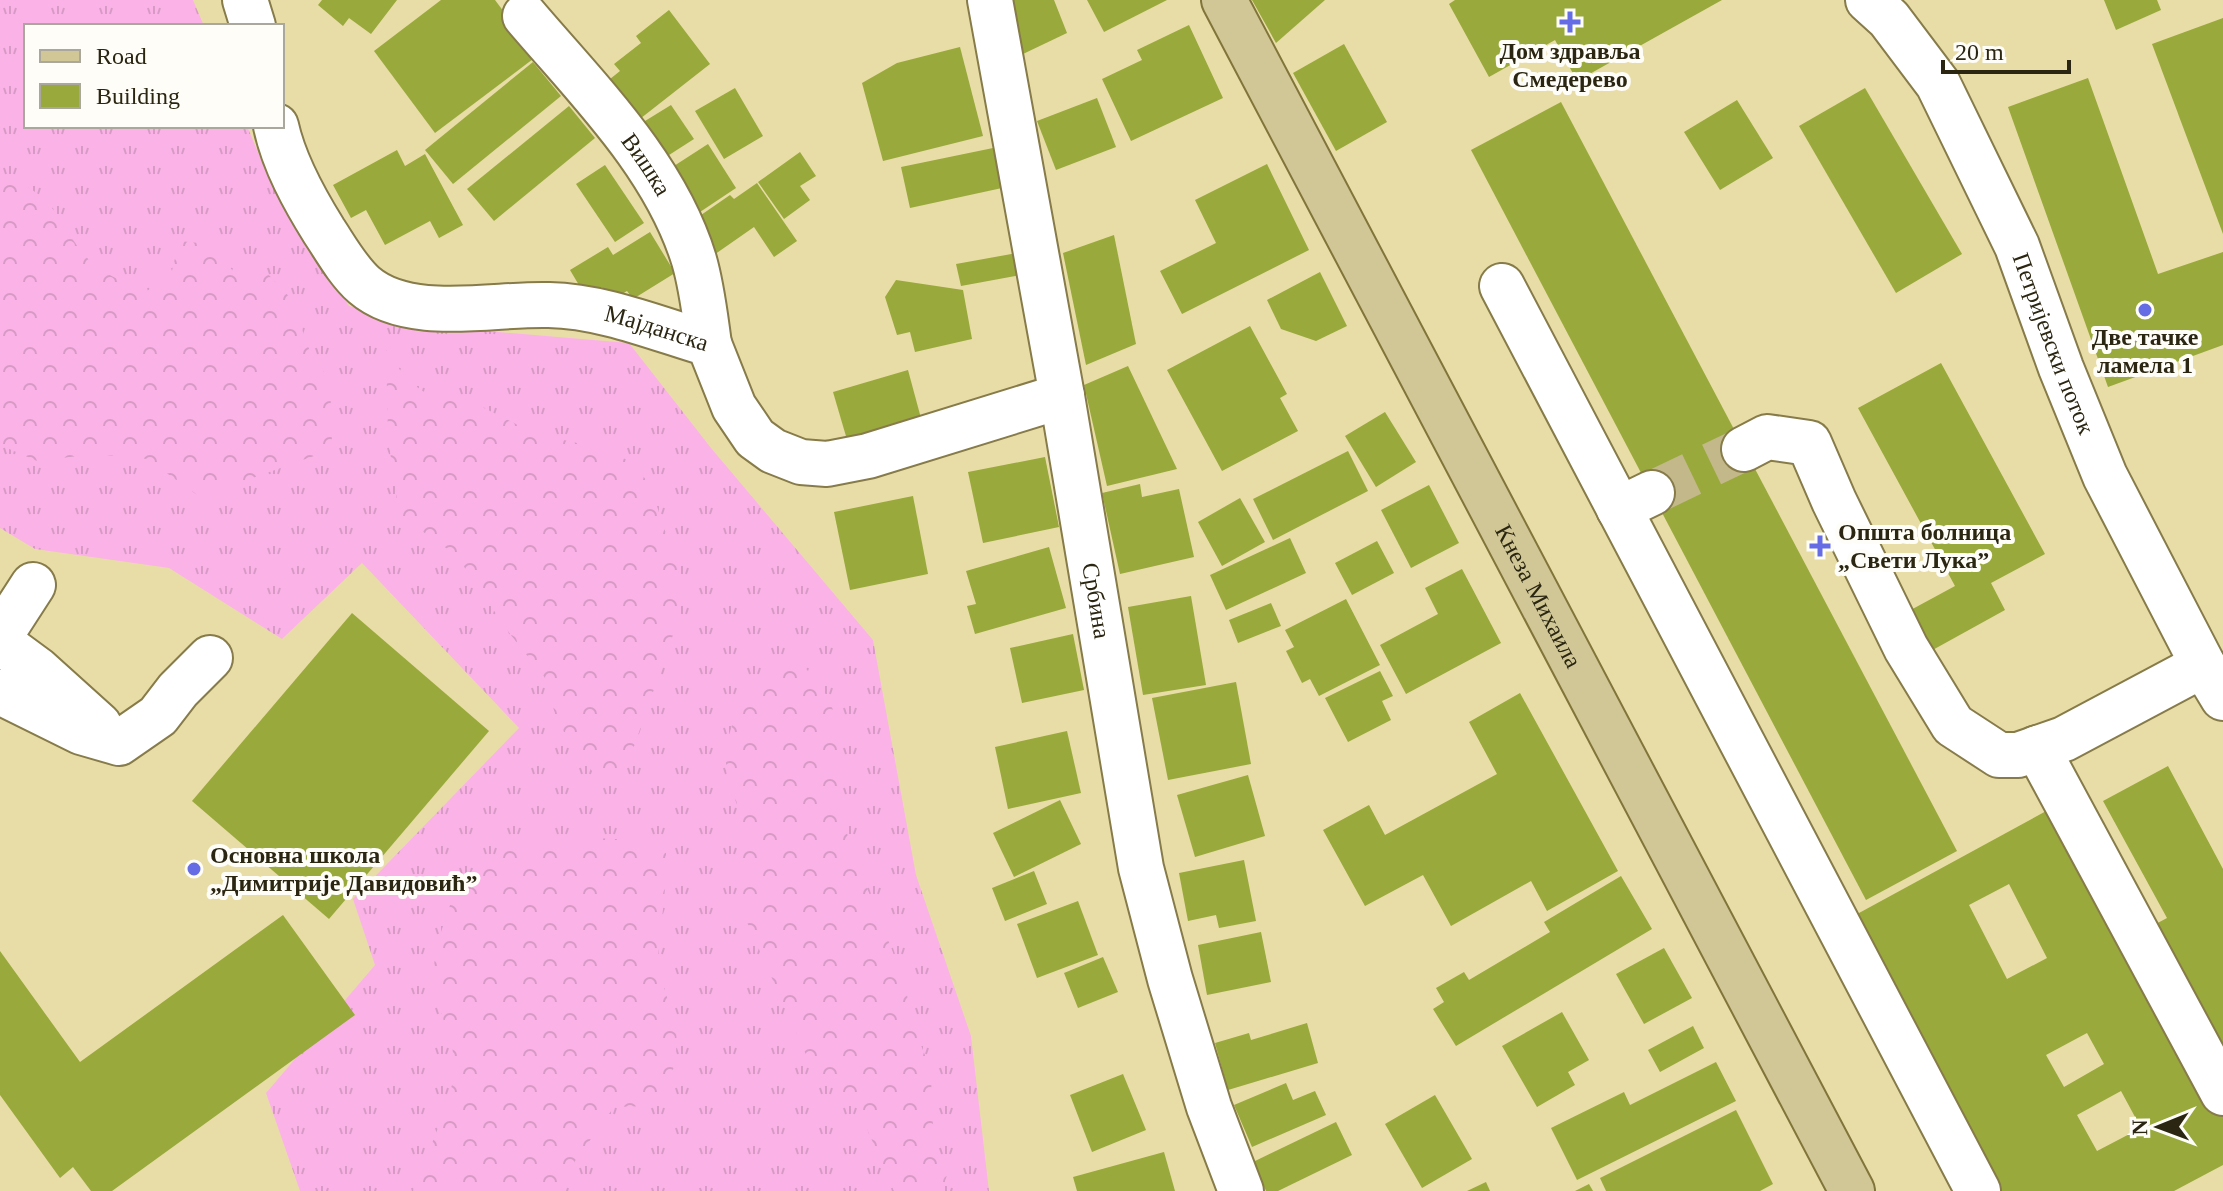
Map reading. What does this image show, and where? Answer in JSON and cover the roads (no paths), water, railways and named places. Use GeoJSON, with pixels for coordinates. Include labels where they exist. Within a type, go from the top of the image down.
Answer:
{"type":"FeatureCollection","features":[{"type":"Feature","properties":{"kind":"main road","name":"Кнеза Михаила"},"geometry":{"type":"LineString","coordinates":[[1224,0],[1852,1191]]}},
{"type":"Feature","properties":{"kind":"street"},"geometry":{"type":"LineString","coordinates":[[245,0],[252,24]]}},
{"type":"Feature","properties":{"kind":"street","name":"Србина"},"geometry":{"type":"LineString","coordinates":[[990,0],[1062,396],[1141,868],[1204,1093],[1241,1191]]}},
{"type":"Feature","properties":{"kind":"street","name":"Петријевски поток"},"geometry":{"type":"LineString","coordinates":[[1868,0],[1889,19],[1944,96],[2017,246],[2061,368],[2105,476],[2213,681]]}},
{"type":"Feature","properties":{"kind":"street","name":"Вишка"},"geometry":{"type":"LineString","coordinates":[[525,16],[623,132],[661,189],[694,260],[709,344]]}},
{"type":"Feature","properties":{"kind":"street","name":"Мајданска"},"geometry":{"type":"LineString","coordinates":[[277,128],[291,168],[314,215],[364,285],[386,298],[428,307],[478,309],[551,305],[616,316],[709,344],[734,407],[755,438],[773,451],[801,462],[827,464],[868,456],[1062,396]]}},
{"type":"Feature","properties":{"kind":"street"},"geometry":{"type":"LineString","coordinates":[[1502,286],[1635,501],[1978,1191]]}},
{"type":"Feature","properties":{"kind":"street"},"geometry":{"type":"LineString","coordinates":[[1744,449],[1767,437],[1809,443],[1906,648],[1953,725],[1999,755],[2018,755],[2213,681]]}},
{"type":"Feature","properties":{"kind":"street"},"geometry":{"type":"LineString","coordinates":[[33,585],[0,639],[119,743]]}},
{"type":"Feature","properties":{"kind":"street"},"geometry":{"type":"LineString","coordinates":[[119,743],[158,716],[178,690],[210,658]]}},
{"type":"Feature","properties":{"kind":"street"},"geometry":{"type":"LineString","coordinates":[[0,692],[81,732],[119,743]]}},
{"type":"Feature","properties":{"kind":"street"},"geometry":{"type":"LineString","coordinates":[[2037,748],[2223,1093]]}},
{"type":"Feature","properties":{"kind":"tunnel"},"geometry":{"type":"LineString","coordinates":[[1652,493],[1744,449]]}},
{"type":"Feature","properties":{"kind":"place","name":"Дом здравља Смедерево"},"geometry":{"type":"Point","coordinates":[1570,22]}},
{"type":"Feature","properties":{"kind":"place","name":"Две тачке ламела 1"},"geometry":{"type":"Point","coordinates":[2145,310]}},
{"type":"Feature","properties":{"kind":"place","name":"Општа болница „Свети Лука”"},"geometry":{"type":"Point","coordinates":[1820,546]}},
{"type":"Feature","properties":{"kind":"place","name":"Основна школа „Димитрије Давидовић”"},"geometry":{"type":"Point","coordinates":[194,869]}}]}
